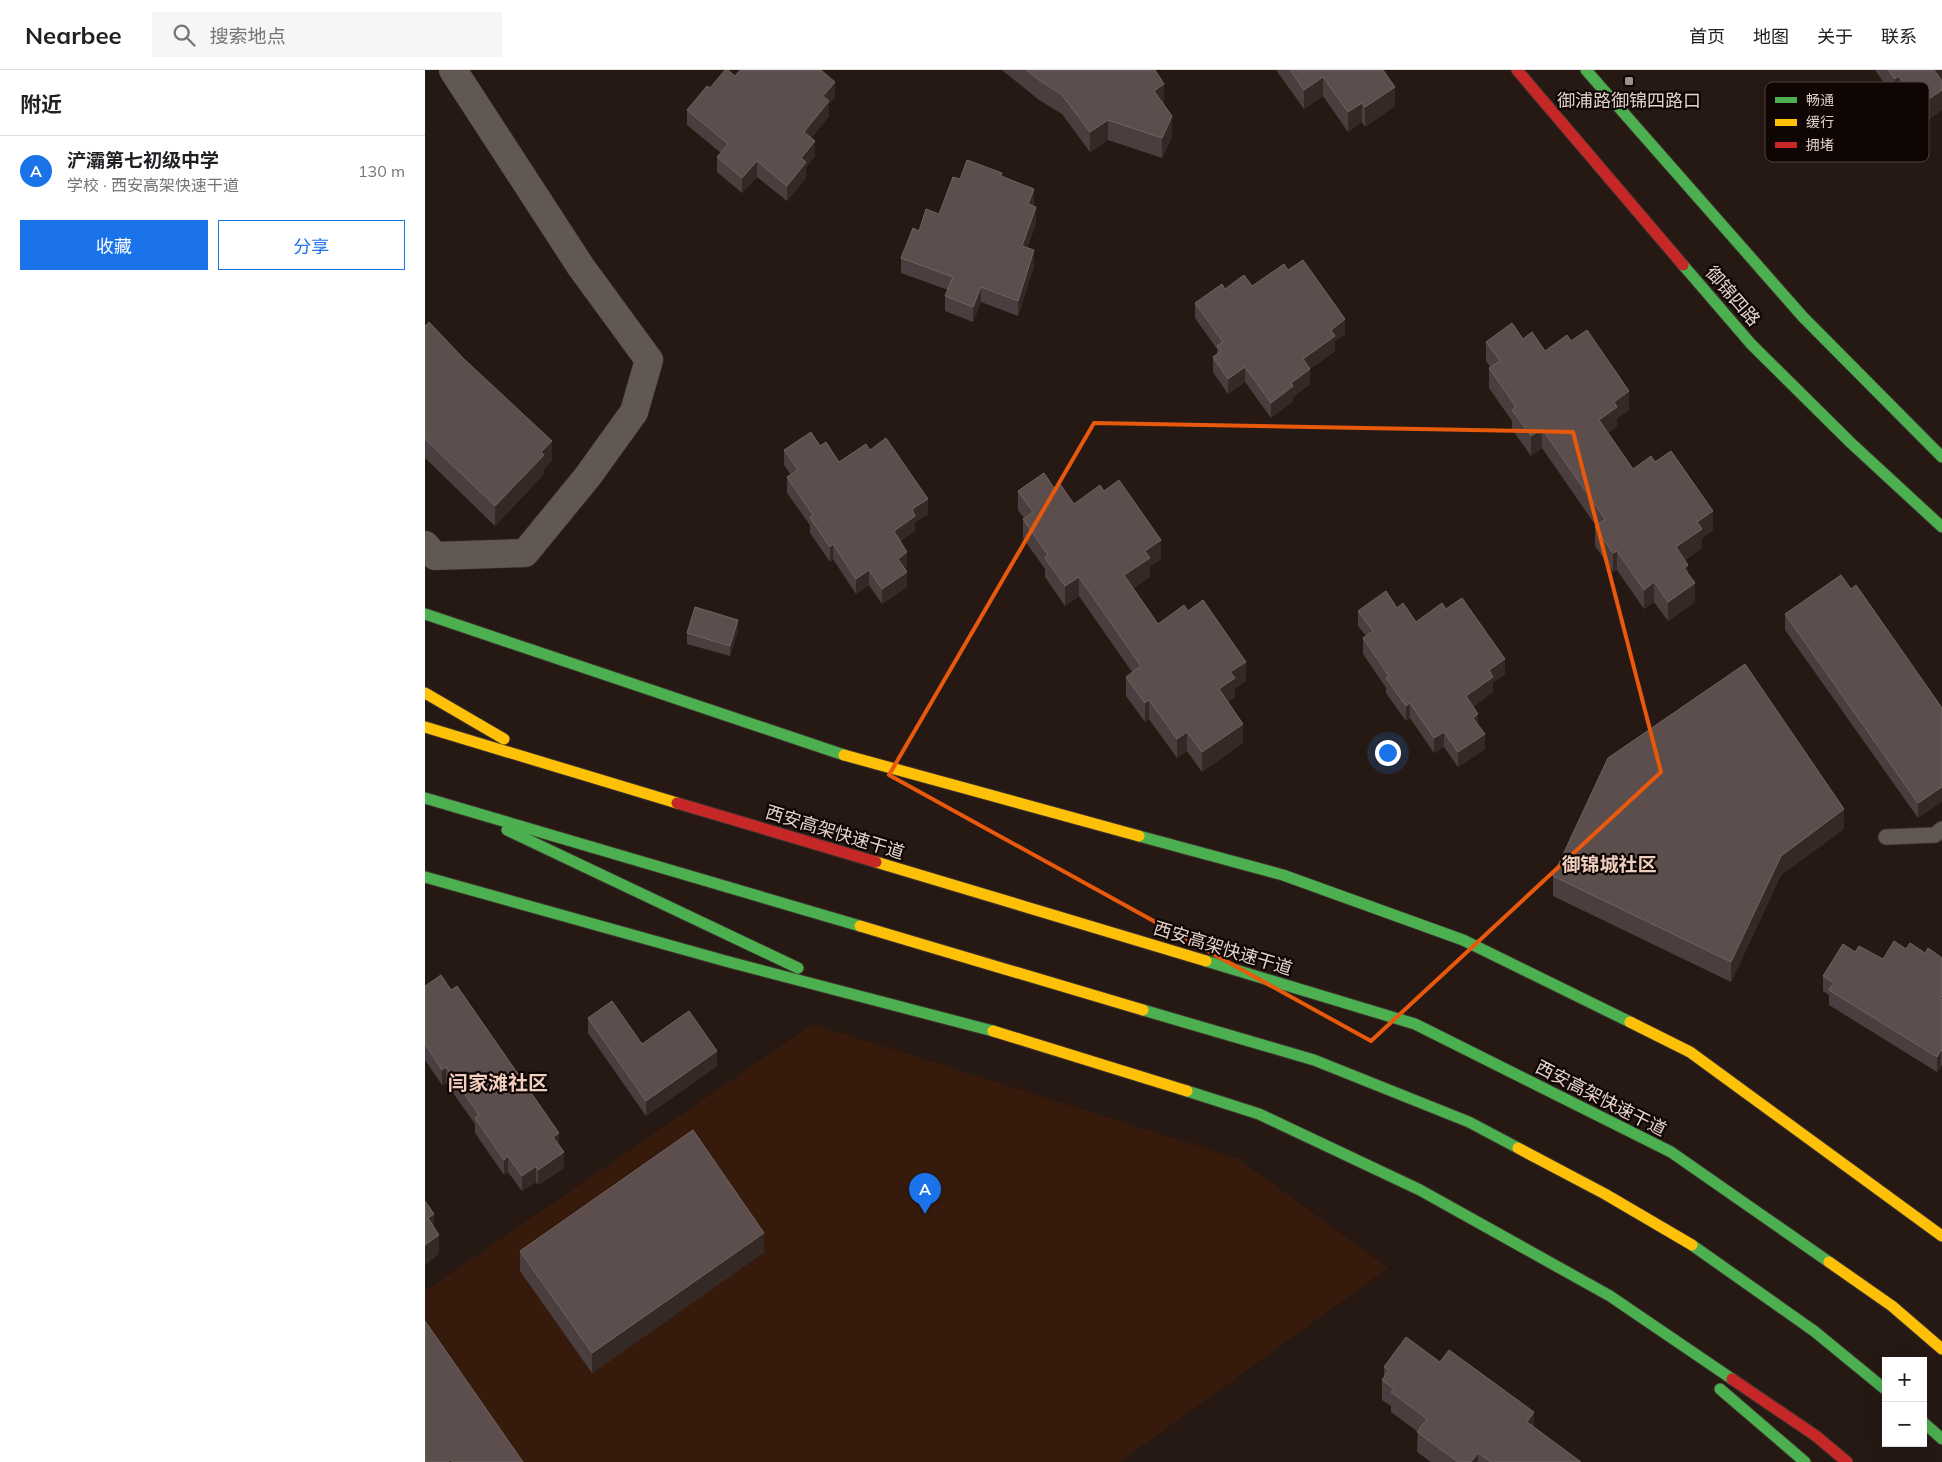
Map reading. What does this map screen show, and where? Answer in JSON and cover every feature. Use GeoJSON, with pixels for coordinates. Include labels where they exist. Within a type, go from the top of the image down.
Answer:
{"type":"FeatureCollection","features":[{"type":"Feature","properties":{"kind":"main road","name":"御锦四路"},"geometry":{"type":"LineString","coordinates":[[1517,70],[1751,344],[1851,443],[1942,527]]}},
{"type":"Feature","properties":{"kind":"main road"},"geometry":{"type":"LineString","coordinates":[[1586,70],[1803,318],[1895,413],[1942,457]]}},
{"type":"Feature","properties":{"kind":"main road"},"geometry":{"type":"LineString","coordinates":[[425,614],[823,750],[1283,875],[1463,940],[1690,1052],[1894,1199],[1942,1236]]}},
{"type":"Feature","properties":{"kind":"main road"},"geometry":{"type":"LineString","coordinates":[[425,693],[542,762]]}},
{"type":"Feature","properties":{"kind":"main road","name":"西安高架快速干道"},"geometry":{"type":"LineString","coordinates":[[425,727],[1415,1024],[1671,1152],[1892,1306],[1942,1349]]}},
{"type":"Feature","properties":{"kind":"main road"},"geometry":{"type":"LineString","coordinates":[[425,798],[1314,1060],[1403,1094],[1469,1122],[1519,1147],[1684,1240],[1814,1331],[1882,1387]]}},
{"type":"Feature","properties":{"kind":"main road"},"geometry":{"type":"LineString","coordinates":[[458,807],[860,997]]}},
{"type":"Feature","properties":{"kind":"main road"},"geometry":{"type":"LineString","coordinates":[[425,877],[860,997],[1027,1040],[1259,1114],[1420,1190],[1610,1296],[1816,1436],[1847,1462]]}},
{"type":"Feature","properties":{"kind":"main road"},"geometry":{"type":"LineString","coordinates":[[1894,1199],[1934,1214]]}},
{"type":"Feature","properties":{"kind":"main road"},"geometry":{"type":"LineString","coordinates":[[1610,1296],[1693,1366]]}},
{"type":"Feature","properties":{"kind":"main road"},"geometry":{"type":"LineString","coordinates":[[1707,1379],[1805,1462]]}},
{"type":"Feature","properties":{"kind":"main road"},"geometry":{"type":"LineString","coordinates":[[1927,1426],[1942,1439]]}},
{"type":"Feature","properties":{"kind":"street"},"geometry":{"type":"LineString","coordinates":[[425,545],[435,556],[525,553],[588,476],[634,412],[649,360],[581,267],[453,70]]}},
{"type":"Feature","properties":{"kind":"lane"},"geometry":{"type":"LineString","coordinates":[[1886,837],[1935,835],[1942,829]]}},
{"type":"Feature","properties":{"kind":"highlighted area"},"geometry":{"type":"Polygon","coordinates":[[[1094,423],[1573,432],[1661,772],[1371,1041],[889,775],[1094,423]]]}},
{"type":"Feature","properties":{"kind":"shaded area"},"geometry":{"type":"Polygon","coordinates":[[[813,1024],[1239,1159],[1388,1268],[1120,1462],[425,1462],[425,1291],[813,1024]]]}},
{"type":"Feature","properties":{"kind":"building"},"geometry":{"type":"Polygon","coordinates":[[[725,70],[728,70],[735,76],[740,70],[821,70],[835,82],[823,96],[829,101],[804,132],[815,141],[801,158],[806,162],[787,186],[757,161],[742,178],[717,157],[728,144],[687,110],[707,86],[710,88],[725,70]]]}},
{"type":"Feature","properties":{"kind":"building"},"geometry":{"type":"Polygon","coordinates":[[[1026,70],[1155,70],[1164,84],[1154,91],[1172,116],[1162,138],[1108,120],[1090,132],[1062,95],[1026,70]]]}},
{"type":"Feature","properties":{"kind":"building"},"geometry":{"type":"Polygon","coordinates":[[[1290,70],[1383,70],[1395,87],[1365,107],[1362,103],[1348,112],[1323,77],[1304,90],[1290,70]]]}},
{"type":"Feature","properties":{"kind":"building"},"geometry":{"type":"Polygon","coordinates":[[[1888,70],[1934,70],[1942,81],[1942,90],[1929,99],[1929,82],[1903,82],[1899,76],[1895,79],[1888,70]]]}},
{"type":"Feature","properties":{"kind":"building"},"geometry":{"type":"Polygon","coordinates":[[[967,160],[1002,173],[1001,176],[1034,189],[1028,204],[1036,207],[1022,246],[1034,250],[1018,301],[981,287],[973,307],[945,296],[953,277],[901,258],[913,228],[919,231],[926,209],[939,214],[953,177],[960,179],[967,160]]]}},
{"type":"Feature","properties":{"kind":"building"},"geometry":{"type":"Polygon","coordinates":[[[1303,260],[1345,319],[1331,330],[1335,336],[1303,359],[1310,369],[1291,383],[1293,386],[1271,403],[1245,367],[1228,379],[1213,357],[1221,351],[1217,346],[1223,342],[1195,303],[1222,284],[1225,289],[1244,275],[1252,286],[1284,264],[1288,270],[1303,260]]]}},
{"type":"Feature","properties":{"kind":"building"},"geometry":{"type":"Polygon","coordinates":[[[429,322],[463,358],[552,441],[541,452],[544,455],[495,506],[425,439],[425,326],[429,322]]]}},
{"type":"Feature","properties":{"kind":"building"},"geometry":{"type":"Polygon","coordinates":[[[1512,323],[1523,339],[1532,332],[1545,351],[1567,335],[1571,341],[1587,330],[1629,391],[1614,402],[1617,407],[1599,420],[1633,469],[1651,456],[1655,462],[1671,451],[1713,511],[1697,522],[1702,529],[1676,547],[1688,565],[1684,568],[1695,583],[1668,602],[1654,582],[1644,590],[1617,551],[1613,553],[1595,527],[1605,519],[1542,429],[1531,436],[1512,410],[1516,407],[1489,368],[1500,361],[1486,342],[1512,323]]]}},
{"type":"Feature","properties":{"kind":"building"},"geometry":{"type":"Polygon","coordinates":[[[811,432],[820,446],[826,442],[839,462],[866,444],[870,450],[886,438],[928,499],[912,509],[915,516],[894,531],[907,552],[898,559],[907,572],[882,589],[869,570],[856,579],[833,544],[830,547],[810,518],[813,515],[787,477],[798,470],[784,450],[811,432]]]}},
{"type":"Feature","properties":{"kind":"building"},"geometry":{"type":"Polygon","coordinates":[[[1044,473],[1054,488],[1060,484],[1074,504],[1100,485],[1104,491],[1119,480],[1161,540],[1145,551],[1150,558],[1124,575],[1158,624],[1184,605],[1188,611],[1203,600],[1246,662],[1230,672],[1235,678],[1219,689],[1243,724],[1202,752],[1187,732],[1177,739],[1149,700],[1145,703],[1126,677],[1141,666],[1079,577],[1065,586],[1045,558],[1048,555],[1023,519],[1033,512],[1018,491],[1044,473]]]}},
{"type":"Feature","properties":{"kind":"building"},"geometry":{"type":"Polygon","coordinates":[[[1841,575],[1851,589],[1856,585],[1942,708],[1942,787],[1918,803],[1785,614],[1841,575]]]}},
{"type":"Feature","properties":{"kind":"building"},"geometry":{"type":"Polygon","coordinates":[[[1386,591],[1397,608],[1403,603],[1416,622],[1442,603],[1446,609],[1462,598],[1505,659],[1489,670],[1493,677],[1466,696],[1478,714],[1473,718],[1485,734],[1458,752],[1444,732],[1434,738],[1410,703],[1406,706],[1386,678],[1389,676],[1363,638],[1373,631],[1358,611],[1386,591]]]}},
{"type":"Feature","properties":{"kind":"building"},"geometry":{"type":"Polygon","coordinates":[[[695,607],[738,620],[730,646],[687,633],[695,607]]]}},
{"type":"Feature","properties":{"kind":"building"},"geometry":{"type":"Polygon","coordinates":[[[1745,664],[1844,809],[1781,856],[1731,962],[1553,876],[1608,758],[1745,664]]]}},
{"type":"Feature","properties":{"kind":"building"},"geometry":{"type":"Polygon","coordinates":[[[1894,941],[1906,949],[1910,943],[1925,953],[1928,948],[1942,958],[1942,996],[1940,999],[1942,1000],[1942,1051],[1937,1057],[1829,990],[1834,983],[1823,976],[1843,944],[1855,952],[1859,946],[1883,959],[1894,941]]]}},
{"type":"Feature","properties":{"kind":"building"},"geometry":{"type":"Polygon","coordinates":[[[441,975],[451,990],[457,986],[559,1133],[553,1137],[564,1152],[538,1170],[536,1166],[522,1176],[508,1156],[504,1160],[475,1118],[479,1115],[446,1067],[442,1070],[425,1044],[425,986],[441,975]]]}},
{"type":"Feature","properties":{"kind":"building"},"geometry":{"type":"Polygon","coordinates":[[[612,1001],[642,1044],[689,1011],[717,1051],[646,1101],[588,1018],[612,1001]]]}},
{"type":"Feature","properties":{"kind":"building"},"geometry":{"type":"Polygon","coordinates":[[[693,1130],[764,1233],[592,1353],[520,1251],[693,1130]]]}},
{"type":"Feature","properties":{"kind":"building"},"geometry":{"type":"Polygon","coordinates":[[[425,1201],[434,1214],[428,1218],[439,1235],[425,1245],[425,1201]]]}},
{"type":"Feature","properties":{"kind":"building"},"geometry":{"type":"Polygon","coordinates":[[[425,1321],[523,1462],[452,1462],[451,1460],[448,1462],[425,1462],[425,1321]]]}},
{"type":"Feature","properties":{"kind":"building"},"geometry":{"type":"Polygon","coordinates":[[[1406,1337],[1440,1362],[1449,1350],[1534,1412],[1527,1422],[1581,1462],[1491,1462],[1478,1453],[1471,1462],[1458,1462],[1417,1432],[1427,1419],[1391,1392],[1394,1389],[1382,1380],[1389,1370],[1384,1367],[1406,1337]]]}},
{"type":"Feature","properties":{"kind":"traffic: fast"},"geometry":{"type":"LineString","coordinates":[[1586,70],[1803,317],[1942,457]]}},
{"type":"Feature","properties":{"kind":"traffic: fast"},"geometry":{"type":"LineString","coordinates":[[1683,265],[1751,344],[1851,443],[1942,527]]}},
{"type":"Feature","properties":{"kind":"traffic: fast"},"geometry":{"type":"LineString","coordinates":[[425,614],[844,755]]}},
{"type":"Feature","properties":{"kind":"traffic: fast"},"geometry":{"type":"LineString","coordinates":[[425,798],[860,926]]}},
{"type":"Feature","properties":{"kind":"traffic: fast"},"geometry":{"type":"LineString","coordinates":[[507,830],[798,968]]}},
{"type":"Feature","properties":{"kind":"traffic: fast"},"geometry":{"type":"LineString","coordinates":[[1139,836],[1283,875],[1463,940],[1630,1022]]}},
{"type":"Feature","properties":{"kind":"traffic: fast"},"geometry":{"type":"LineString","coordinates":[[425,877],[729,962],[993,1031]]}},
{"type":"Feature","properties":{"kind":"traffic: fast"},"geometry":{"type":"LineString","coordinates":[[1206,961],[1415,1024],[1671,1152],[1829,1262]]}},
{"type":"Feature","properties":{"kind":"traffic: fast"},"geometry":{"type":"LineString","coordinates":[[1143,1010],[1314,1060],[1469,1122],[1518,1148]]}},
{"type":"Feature","properties":{"kind":"traffic: fast"},"geometry":{"type":"LineString","coordinates":[[1187,1091],[1259,1114],[1420,1190],[1610,1296],[1732,1379]]}},
{"type":"Feature","properties":{"kind":"traffic: fast"},"geometry":{"type":"LineString","coordinates":[[1692,1245],[1814,1331],[1882,1387]]}},
{"type":"Feature","properties":{"kind":"traffic: fast"},"geometry":{"type":"LineString","coordinates":[[1720,1389],[1805,1462]]}},
{"type":"Feature","properties":{"kind":"traffic: fast"},"geometry":{"type":"LineString","coordinates":[[1927,1426],[1942,1439]]}},
{"type":"Feature","properties":{"kind":"traffic: slow"},"geometry":{"type":"LineString","coordinates":[[425,693],[504,739]]}},
{"type":"Feature","properties":{"kind":"traffic: slow"},"geometry":{"type":"LineString","coordinates":[[425,727],[677,803]]}},
{"type":"Feature","properties":{"kind":"traffic: slow"},"geometry":{"type":"LineString","coordinates":[[844,755],[1139,836]]}},
{"type":"Feature","properties":{"kind":"traffic: slow"},"geometry":{"type":"LineString","coordinates":[[876,862],[1206,961]]}},
{"type":"Feature","properties":{"kind":"traffic: slow"},"geometry":{"type":"LineString","coordinates":[[860,926],[1143,1010]]}},
{"type":"Feature","properties":{"kind":"traffic: slow"},"geometry":{"type":"LineString","coordinates":[[1630,1022],[1690,1052],[1942,1236]]}},
{"type":"Feature","properties":{"kind":"traffic: slow"},"geometry":{"type":"LineString","coordinates":[[993,1031],[1187,1091]]}},
{"type":"Feature","properties":{"kind":"traffic: slow"},"geometry":{"type":"LineString","coordinates":[[1518,1148],[1605,1194],[1692,1245]]}},
{"type":"Feature","properties":{"kind":"traffic: slow"},"geometry":{"type":"LineString","coordinates":[[1829,1262],[1892,1306],[1942,1349]]}},
{"type":"Feature","properties":{"kind":"traffic: jam"},"geometry":{"type":"LineString","coordinates":[[1517,70],[1683,265]]}},
{"type":"Feature","properties":{"kind":"traffic: jam"},"geometry":{"type":"LineString","coordinates":[[677,803],[876,862]]}},
{"type":"Feature","properties":{"kind":"traffic: jam"},"geometry":{"type":"LineString","coordinates":[[1732,1379],[1816,1436],[1847,1462]]}},
{"type":"Feature","properties":{"kind":"place","name":"御浦路御锦四路口"},"geometry":{"type":"Point","coordinates":[1629,81]}},
{"type":"Feature","properties":{"kind":"place","name":"浐灞第七初级中学"},"geometry":{"type":"Point","coordinates":[925,1214]}},
{"type":"Feature","properties":{"kind":"district","name":"御锦城社区"},"geometry":{"type":"Point","coordinates":[1609,864]}},
{"type":"Feature","properties":{"kind":"district","name":"闫家滩社区"},"geometry":{"type":"Point","coordinates":[498,1082]}}]}
